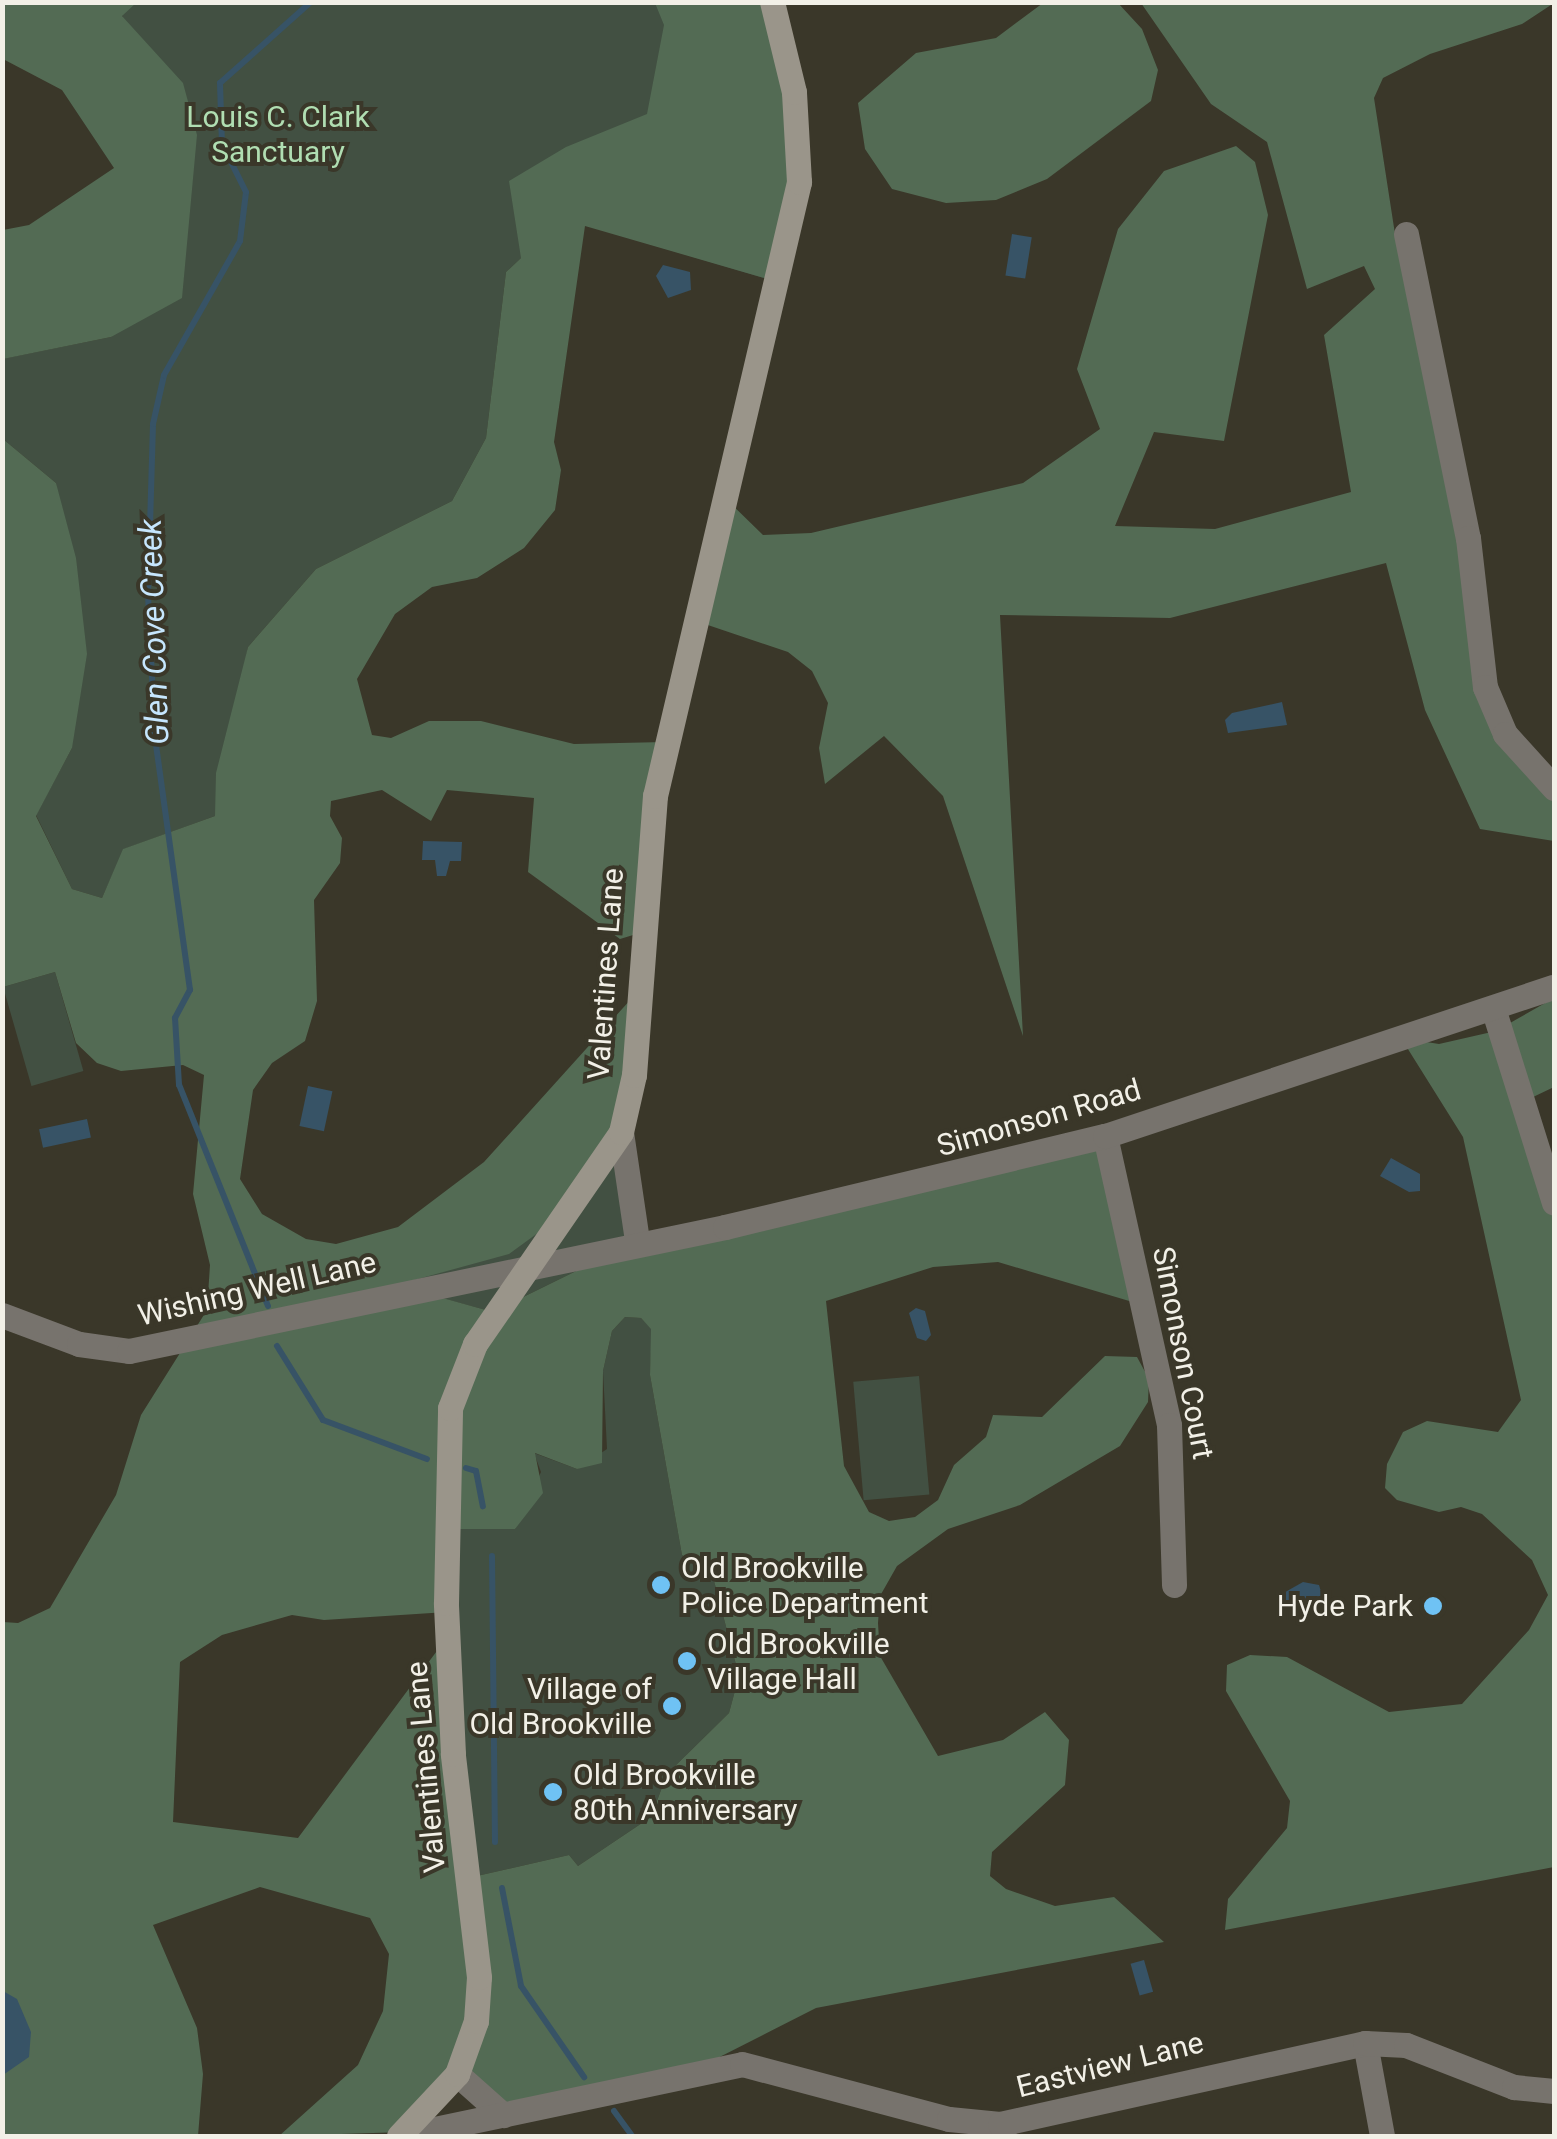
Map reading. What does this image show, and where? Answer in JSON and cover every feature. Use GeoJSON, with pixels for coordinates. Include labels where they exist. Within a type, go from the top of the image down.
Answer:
{"type":"FeatureCollection","features":[{"type":"Feature","properties":{"kind":"street","name":"Valentines Lane"},"geometry":{"type":"LineString","coordinates":[[402,2136],[457,2074],[476,2021],[479,1977],[453,1754],[446,1603],[450,1408],[475,1344],[621,1132],[634,1074],[655,796],[799,182],[794,92],[772,2]]}},
{"type":"Feature","properties":{"kind":"street"},"geometry":{"type":"LineString","coordinates":[[1406,234],[1468,538],[1486,687],[1505,734],[1554,788]]}},
{"type":"Feature","properties":{"kind":"street","name":"Simonson Road"},"geometry":{"type":"LineString","coordinates":[[528,1263],[880,1193],[1105,1136],[1554,987]]}},
{"type":"Feature","properties":{"kind":"street"},"geometry":{"type":"LineString","coordinates":[[1493,1008],[1554,1204]]}},
{"type":"Feature","properties":{"kind":"street"},"geometry":{"type":"LineString","coordinates":[[621,1132],[637,1241]]}},
{"type":"Feature","properties":{"kind":"street","name":"Simonson Court"},"geometry":{"type":"LineString","coordinates":[[1105,1136],[1170,1425],[1174,1584]]}},
{"type":"Feature","properties":{"kind":"street","name":"Wishing Well Lane"},"geometry":{"type":"LineString","coordinates":[[2,1315],[79,1344],[129,1350],[528,1263]]}},
{"type":"Feature","properties":{"kind":"street"},"geometry":{"type":"LineString","coordinates":[[1365,2043],[1382,2136]]}},
{"type":"Feature","properties":{"kind":"street","name":"Eastview Lane"},"geometry":{"type":"LineString","coordinates":[[402,2136],[742,2064],[950,2120],[1000,2124],[1365,2043],[1406,2044],[1514,2087],[1554,2091]]}},
{"type":"Feature","properties":{"kind":"street"},"geometry":{"type":"LineString","coordinates":[[457,2074],[502,2115]]}},
{"type":"Feature","properties":{"kind":"green space"},"geometry":{"type":"Polygon","coordinates":[[[3,2],[136,3],[122,16],[183,83],[197,135],[182,298],[111,337],[3,359],[3,230],[29,225],[114,168],[62,90],[3,59],[3,2]]]}},
{"type":"Feature","properties":{"kind":"green space","name":"Louis C. Clark Sanctuary"},"geometry":{"type":"Polygon","coordinates":[[[120,3],[765,3],[771,280],[585,225],[521,258],[506,272],[486,438],[452,501],[316,569],[248,647],[215,816],[124,849],[102,898],[72,889],[36,815],[72,748],[56,483],[3,439],[2,359],[111,337],[170,285],[120,3]]]}},
{"type":"Feature","properties":{"kind":"green space"},"geometry":{"type":"Polygon","coordinates":[[[655,3],[772,3],[800,140],[778,282],[585,226],[554,442],[561,470],[555,510],[524,548],[477,578],[432,587],[395,614],[357,679],[372,735],[391,738],[429,721],[481,721],[574,744],[665,742],[643,932],[620,939],[528,872],[534,798],[447,790],[431,821],[382,790],[331,801],[330,816],[342,838],[340,863],[314,900],[317,1001],[305,1041],[272,1063],[253,1090],[240,1179],[262,1214],[306,1239],[336,1244],[398,1227],[484,1162],[641,988],[621,1132],[568,1211],[509,1254],[396,1285],[493,1312],[637,1241],[1105,1136],[1136,1303],[998,1262],[933,1267],[826,1301],[844,1466],[869,1512],[889,1521],[915,1517],[938,1500],[954,1465],[986,1437],[993,1415],[1042,1417],[1105,1356],[1137,1357],[1149,1379],[1148,1402],[1120,1446],[1020,1505],[948,1529],[897,1566],[880,1596],[878,1623],[880,1656],[938,1756],[1003,1740],[1045,1712],[1069,1740],[1065,1785],[992,1852],[990,1876],[1006,1889],[1055,1906],[1114,1897],[1164,1942],[816,2008],[690,2072],[503,2115],[463,2076],[404,2132],[279,2136],[358,2065],[383,2011],[389,1954],[370,1918],[260,1887],[153,1925],[197,2028],[203,2074],[198,2136],[3,2136],[3,1622],[18,1623],[50,1608],[116,1495],[141,1415],[207,1310],[210,1265],[193,1194],[204,1075],[183,1065],[121,1071],[97,1063],[76,1043],[55,972],[3,987],[3,439],[56,483],[76,558],[87,654],[72,748],[36,816],[72,889],[102,898],[123,849],[215,816],[216,773],[248,647],[316,569],[452,501],[486,438],[506,272],[521,258],[509,181],[566,147],[647,114],[664,25],[655,3]],[[625,1317],[612,1331],[603,1371],[602,1463],[577,1469],[535,1453],[543,1493],[515,1529],[447,1529],[447,1612],[324,1620],[292,1615],[222,1635],[180,1662],[173,1822],[298,1838],[448,1636],[468,1878],[569,1855],[578,1866],[651,1817],[667,1774],[729,1713],[739,1676],[713,1577],[682,1555],[650,1375],[651,1329],[641,1318],[625,1317]]]}},
{"type":"Feature","properties":{"kind":"green space"},"geometry":{"type":"Polygon","coordinates":[[[1043,3],[1118,3],[1142,29],[1158,70],[1151,101],[1047,179],[996,200],[946,203],[892,189],[865,149],[858,103],[916,53],[996,38],[1043,3]]]}},
{"type":"Feature","properties":{"kind":"green space"},"geometry":{"type":"Polygon","coordinates":[[[1141,3],[1554,3],[1522,24],[1430,54],[1383,78],[1374,98],[1395,234],[1461,533],[1482,691],[1554,793],[1554,841],[1480,829],[1425,710],[1386,563],[1170,618],[1000,615],[1023,1036],[943,796],[884,736],[825,784],[819,748],[828,703],[812,671],[788,652],[693,620],[722,495],[763,535],[811,533],[1023,483],[1100,429],[1077,369],[1118,229],[1164,171],[1236,146],[1255,162],[1268,215],[1224,441],[1154,432],[1115,526],[1215,529],[1351,492],[1324,335],[1375,289],[1364,266],[1307,289],[1267,142],[1211,104],[1141,3]]]}},
{"type":"Feature","properties":{"kind":"green space"},"geometry":{"type":"Polygon","coordinates":[[[55,972],[83,1071],[31,1086],[3,987],[55,972]]]}},
{"type":"Feature","properties":{"kind":"green space"},"geometry":{"type":"Polygon","coordinates":[[[1554,998],[1554,1087],[1531,1098],[1554,1226],[1554,1867],[1225,1930],[1228,1899],[1287,1828],[1290,1801],[1226,1691],[1227,1665],[1250,1655],[1287,1657],[1389,1712],[1462,1704],[1529,1630],[1548,1595],[1532,1560],[1482,1514],[1461,1507],[1439,1512],[1397,1500],[1385,1488],[1387,1464],[1403,1432],[1427,1421],[1498,1432],[1521,1400],[1463,1137],[1401,1038],[1439,1044],[1496,1031],[1554,998]]]}},
{"type":"Feature","properties":{"kind":"green space"},"geometry":{"type":"Polygon","coordinates":[[[621,1132],[637,1241],[493,1312],[394,1285],[621,1132]]]}},
{"type":"Feature","properties":{"kind":"green space"},"geometry":{"type":"Polygon","coordinates":[[[625,1317],[641,1318],[652,1329],[650,1375],[682,1555],[713,1577],[739,1676],[729,1713],[667,1774],[651,1817],[578,1866],[569,1855],[468,1878],[446,1529],[515,1529],[541,1472],[534,1453],[577,1469],[607,1449],[603,1371],[612,1331],[625,1317]]]}},
{"type":"Feature","properties":{"kind":"green space"},"geometry":{"type":"Polygon","coordinates":[[[919,1376],[929,1495],[864,1500],[853,1382],[919,1376]]]}},
{"type":"Feature","properties":{"kind":"water"},"geometry":{"type":"Polygon","coordinates":[[[1012,234],[1032,237],[1025,279],[1005,275],[1012,234]]]}},
{"type":"Feature","properties":{"kind":"water"},"geometry":{"type":"Polygon","coordinates":[[[663,265],[690,272],[691,290],[668,298],[656,276],[663,265]]]}},
{"type":"Feature","properties":{"kind":"water"},"geometry":{"type":"Polygon","coordinates":[[[1282,702],[1287,725],[1228,733],[1225,720],[1232,713],[1282,702]]]}},
{"type":"Feature","properties":{"kind":"water"},"geometry":{"type":"Polygon","coordinates":[[[423,841],[462,842],[461,861],[450,861],[446,876],[437,876],[435,860],[422,860],[423,841]]]}},
{"type":"Feature","properties":{"kind":"water"},"geometry":{"type":"Polygon","coordinates":[[[308,1086],[332,1091],[324,1131],[299,1126],[308,1086]]]}},
{"type":"Feature","properties":{"kind":"water"},"geometry":{"type":"Polygon","coordinates":[[[87,1119],[91,1138],[43,1148],[39,1129],[87,1119]]]}},
{"type":"Feature","properties":{"kind":"water"},"geometry":{"type":"Polygon","coordinates":[[[1391,1158],[1420,1174],[1420,1191],[1409,1192],[1380,1176],[1391,1158]]]}},
{"type":"Feature","properties":{"kind":"water"},"geometry":{"type":"Polygon","coordinates":[[[916,1308],[925,1311],[931,1335],[926,1341],[917,1338],[909,1313],[916,1308]]]}},
{"type":"Feature","properties":{"kind":"water"},"geometry":{"type":"Polygon","coordinates":[[[1303,1582],[1319,1585],[1322,1595],[1301,1608],[1281,1606],[1280,1595],[1303,1582]]]}},
{"type":"Feature","properties":{"kind":"water"},"geometry":{"type":"Polygon","coordinates":[[[1144,1960],[1153,1992],[1140,1996],[1131,1964],[1144,1960]]]}},
{"type":"Feature","properties":{"kind":"water"},"geometry":{"type":"Polygon","coordinates":[[[3,1991],[17,1999],[31,2032],[29,2057],[3,2075],[3,1991]]]}},
{"type":"Feature","properties":{"kind":"waterway","name":"Glen Cove Creek"},"geometry":{"type":"LineString","coordinates":[[268,1306],[179,1085],[175,1018],[190,990],[155,738],[148,593],[153,424],[164,375],[240,241],[246,192],[222,144],[220,83],[311,2]]}},
{"type":"Feature","properties":{"kind":"waterway","name":"Glen Cove Creek"},"geometry":{"type":"LineString","coordinates":[[277,1346],[323,1420],[427,1459]]}},
{"type":"Feature","properties":{"kind":"waterway","name":"Glen Cove Creek"},"geometry":{"type":"LineString","coordinates":[[466,1468],[476,1471],[483,1506]]}},
{"type":"Feature","properties":{"kind":"waterway","name":"Glen Cove Creek"},"geometry":{"type":"LineString","coordinates":[[492,1556],[495,1842]]}},
{"type":"Feature","properties":{"kind":"waterway","name":"Glen Cove Creek"},"geometry":{"type":"LineString","coordinates":[[502,1888],[521,1986],[584,2077]]}},
{"type":"Feature","properties":{"kind":"waterway","name":"Glen Cove Creek"},"geometry":{"type":"LineString","coordinates":[[614,2111],[632,2136]]}},
{"type":"Feature","properties":{"kind":"place","name":"Old Brookville Police Department"},"geometry":{"type":"Point","coordinates":[661,1585]}},
{"type":"Feature","properties":{"kind":"place","name":"Hyde Park"},"geometry":{"type":"Point","coordinates":[1433,1606]}},
{"type":"Feature","properties":{"kind":"place","name":"Old Brookville Village Hall"},"geometry":{"type":"Point","coordinates":[687,1661]}},
{"type":"Feature","properties":{"kind":"place","name":"Village of Old Brookville"},"geometry":{"type":"Point","coordinates":[672,1706]}},
{"type":"Feature","properties":{"kind":"place","name":"Old Brookville 80th Anniversary"},"geometry":{"type":"Point","coordinates":[553,1792]}}]}
